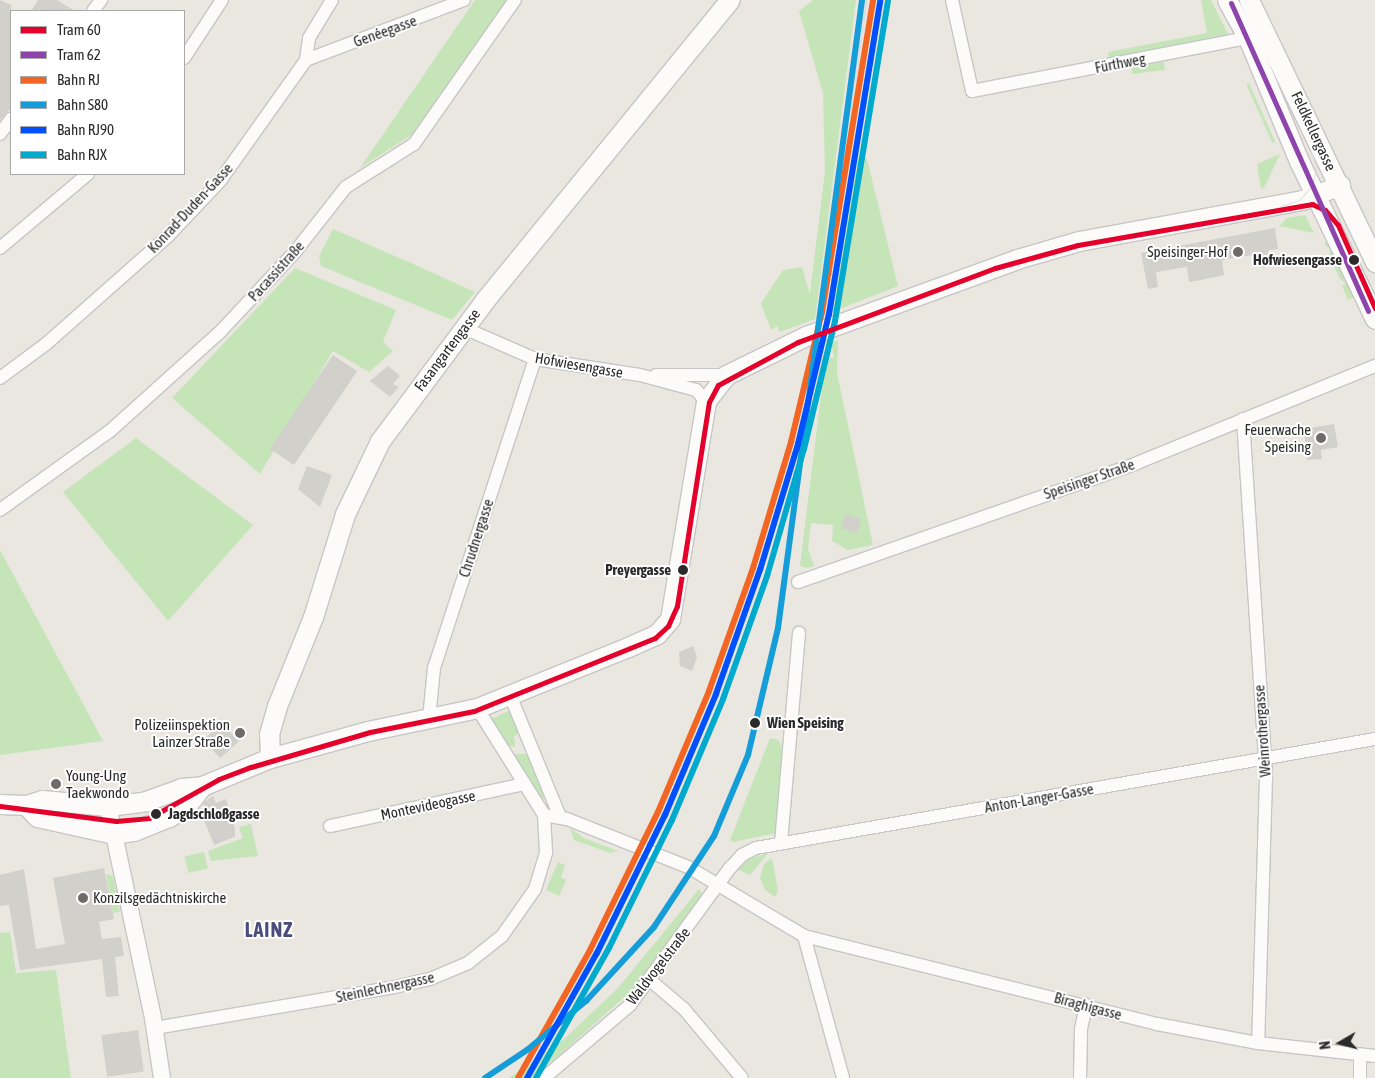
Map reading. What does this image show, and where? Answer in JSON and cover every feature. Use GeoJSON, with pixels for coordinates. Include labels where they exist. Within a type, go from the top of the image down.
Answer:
{"type":"FeatureCollection","features":[{"type":"Feature","properties":{"kind":"main road","name":"Fasangartengasse"},"geometry":{"type":"LineString","coordinates":[[270,758],[269,734],[277,706],[313,617],[353,492],[380,441],[464,328],[730,0]]}},
{"type":"Feature","properties":{"kind":"main road","name":"Feldkellergasse"},"geometry":{"type":"LineString","coordinates":[[1226,0],[1248,38],[1316,195],[1375,319]]}},
{"type":"Feature","properties":{"kind":"main road","name":"Feldkellergasse"},"geometry":{"type":"LineString","coordinates":[[1250,0],[1268,34],[1375,262]]}},
{"type":"Feature","properties":{"kind":"main road","name":"Hofwiesengasse"},"geometry":{"type":"LineString","coordinates":[[706,401],[726,375],[806,336],[1017,259],[1079,241],[1316,195],[1340,186]]}},
{"type":"Feature","properties":{"kind":"main road"},"geometry":{"type":"LineString","coordinates":[[0,804],[26,805],[42,800],[108,806],[202,786],[270,758],[477,708],[657,634],[670,619],[674,606],[706,401]]}},
{"type":"Feature","properties":{"kind":"main road"},"geometry":{"type":"LineString","coordinates":[[26,805],[37,817],[114,834],[134,831],[169,817],[188,804],[202,786]]}},
{"type":"Feature","properties":{"kind":"street"},"geometry":{"type":"LineString","coordinates":[[185,56],[222,0]]}},
{"type":"Feature","properties":{"kind":"street","name":"Konrad-Duden-Gasse"},"geometry":{"type":"LineString","coordinates":[[0,378],[46,344],[168,236],[220,181],[306,60],[309,38],[332,0]]}},
{"type":"Feature","properties":{"kind":"street","name":"Genéegasse"},"geometry":{"type":"LineString","coordinates":[[306,60],[464,0]]}},
{"type":"Feature","properties":{"kind":"street","name":"Pacassistraße"},"geometry":{"type":"LineString","coordinates":[[0,510],[110,431],[220,332],[294,253],[346,187],[414,144],[515,0]]}},
{"type":"Feature","properties":{"kind":"street","name":"Fürthweg"},"geometry":{"type":"LineString","coordinates":[[952,0],[972,91],[1268,34]]}},
{"type":"Feature","properties":{"kind":"street"},"geometry":{"type":"LineString","coordinates":[[0,134],[10,120]]}},
{"type":"Feature","properties":{"kind":"street"},"geometry":{"type":"LineString","coordinates":[[0,248],[87,175]]}},
{"type":"Feature","properties":{"kind":"street","name":"Hofwiesengasse"},"geometry":{"type":"LineString","coordinates":[[464,328],[535,359],[640,375],[696,390],[706,401]]}},
{"type":"Feature","properties":{"kind":"street","name":"Chrudnergasse"},"geometry":{"type":"LineString","coordinates":[[429,719],[434,668],[535,359]]}},
{"type":"Feature","properties":{"kind":"street","name":"Speisinger Straße"},"geometry":{"type":"LineString","coordinates":[[798,582],[1137,463],[1375,366]]}},
{"type":"Feature","properties":{"kind":"street","name":"Hofwiesengasse"},"geometry":{"type":"LineString","coordinates":[[640,375],[726,375]]}},
{"type":"Feature","properties":{"kind":"street","name":"Weinrothergasse"},"geometry":{"type":"LineString","coordinates":[[1243,419],[1264,759],[1258,1043]]}},
{"type":"Feature","properties":{"kind":"street"},"geometry":{"type":"LineString","coordinates":[[780,843],[799,633]]}},
{"type":"Feature","properties":{"kind":"street"},"geometry":{"type":"LineString","coordinates":[[510,695],[560,817]]}},
{"type":"Feature","properties":{"kind":"street"},"geometry":{"type":"LineString","coordinates":[[477,708],[540,810],[552,800]]}},
{"type":"Feature","properties":{"kind":"street","name":"Anton-Langer-Gasse"},"geometry":{"type":"LineString","coordinates":[[719,886],[742,855],[780,843],[1375,739]]}},
{"type":"Feature","properties":{"kind":"street","name":"Montevideogasse"},"geometry":{"type":"LineString","coordinates":[[330,826],[525,784]]}},
{"type":"Feature","properties":{"kind":"street"},"geometry":{"type":"LineString","coordinates":[[108,806],[155,1028],[162,1078]]}},
{"type":"Feature","properties":{"kind":"street","name":"Biraghigasse"},"geometry":{"type":"LineString","coordinates":[[540,810],[688,867],[804,936],[1158,1024],[1258,1043],[1375,1056]]}},
{"type":"Feature","properties":{"kind":"street","name":"Steinlechnergasse"},"geometry":{"type":"LineString","coordinates":[[155,1028],[395,987],[430,979],[468,963],[507,931],[535,889],[546,852],[540,810]]}},
{"type":"Feature","properties":{"kind":"street","name":"Waldvogelstraße"},"geometry":{"type":"LineString","coordinates":[[544,1078],[630,1005],[719,886]]}},
{"type":"Feature","properties":{"kind":"street"},"geometry":{"type":"LineString","coordinates":[[804,936],[843,1078]]}},
{"type":"Feature","properties":{"kind":"street"},"geometry":{"type":"LineString","coordinates":[[650,980],[684,1009],[742,1078]]}},
{"type":"Feature","properties":{"kind":"street"},"geometry":{"type":"LineString","coordinates":[[1080,1078],[1081,1029],[1086,1005]]}},
{"type":"Feature","properties":{"kind":"street"},"geometry":{"type":"LineString","coordinates":[[1360,1055],[1360,1078]]}},
{"type":"Feature","properties":{"kind":"green space"},"geometry":{"type":"Polygon","coordinates":[[[475,0],[508,0],[416,132],[360,168],[475,0]]]}},
{"type":"Feature","properties":{"kind":"green space"},"geometry":{"type":"Polygon","coordinates":[[[813,0],[856,0],[815,319],[780,332],[777,326],[771,330],[761,303],[783,270],[802,267],[810,294],[825,171],[823,93],[799,11],[813,0]]]}},
{"type":"Feature","properties":{"kind":"green space"},"geometry":{"type":"Polygon","coordinates":[[[1201,0],[1211,0],[1228,34],[1215,40],[1109,60],[1108,52],[1207,33],[1201,0]]]}},
{"type":"Feature","properties":{"kind":"green space"},"geometry":{"type":"Polygon","coordinates":[[[1164,62],[1165,70],[1132,74],[1131,66],[1164,62]]]}},
{"type":"Feature","properties":{"kind":"green space"},"geometry":{"type":"Polygon","coordinates":[[[1249,83],[1275,141],[1272,143],[1246,84],[1249,83]]]}},
{"type":"Feature","properties":{"kind":"green space"},"geometry":{"type":"Polygon","coordinates":[[[1280,154],[1264,188],[1261,189],[1257,164],[1280,154]]]}},
{"type":"Feature","properties":{"kind":"green space"},"geometry":{"type":"Polygon","coordinates":[[[856,155],[867,159],[898,286],[832,312],[856,155]]]}},
{"type":"Feature","properties":{"kind":"green space"},"geometry":{"type":"Polygon","coordinates":[[[1305,215],[1314,233],[1279,226],[1287,218],[1305,215]]]}},
{"type":"Feature","properties":{"kind":"green space"},"geometry":{"type":"Polygon","coordinates":[[[333,229],[475,292],[452,320],[321,266],[319,256],[333,229]]]}},
{"type":"Feature","properties":{"kind":"green space"},"geometry":{"type":"Polygon","coordinates":[[[1327,239],[1356,296],[1348,300],[1342,286],[1346,283],[1340,279],[1329,256],[1330,248],[1324,245],[1327,239]]]}},
{"type":"Feature","properties":{"kind":"green space"},"geometry":{"type":"Polygon","coordinates":[[[295,268],[396,310],[383,342],[393,351],[369,372],[333,351],[260,474],[172,398],[295,268]]]}},
{"type":"Feature","properties":{"kind":"green space"},"geometry":{"type":"Polygon","coordinates":[[[838,340],[837,373],[873,545],[848,550],[832,541],[833,525],[811,523],[808,548],[814,566],[806,568],[800,566],[827,346],[830,358],[834,358],[831,343],[838,340]]]}},
{"type":"Feature","properties":{"kind":"green space"},"geometry":{"type":"Polygon","coordinates":[[[136,438],[253,525],[168,621],[63,492],[136,438]]]}},
{"type":"Feature","properties":{"kind":"green space"},"geometry":{"type":"Polygon","coordinates":[[[0,550],[103,741],[0,755],[0,550]]]}},
{"type":"Feature","properties":{"kind":"green space"},"geometry":{"type":"Polygon","coordinates":[[[511,710],[521,733],[514,736],[515,747],[507,746],[491,719],[511,710]]]}},
{"type":"Feature","properties":{"kind":"green space"},"geometry":{"type":"Polygon","coordinates":[[[770,738],[778,740],[785,750],[777,833],[733,842],[730,840],[770,738]]]}},
{"type":"Feature","properties":{"kind":"green space"},"geometry":{"type":"Polygon","coordinates":[[[512,754],[530,754],[545,798],[541,799],[512,754]]]}},
{"type":"Feature","properties":{"kind":"green space"},"geometry":{"type":"Polygon","coordinates":[[[251,824],[258,856],[211,861],[208,851],[243,838],[239,827],[251,824]]]}},
{"type":"Feature","properties":{"kind":"green space"},"geometry":{"type":"Polygon","coordinates":[[[570,828],[584,838],[618,851],[610,853],[574,840],[570,828]]]}},
{"type":"Feature","properties":{"kind":"green space"},"geometry":{"type":"Polygon","coordinates":[[[204,852],[208,869],[188,873],[185,856],[204,852]]]}},
{"type":"Feature","properties":{"kind":"green space"},"geometry":{"type":"Polygon","coordinates":[[[768,853],[750,875],[737,869],[748,859],[768,853]]]}},
{"type":"Feature","properties":{"kind":"green space"},"geometry":{"type":"Polygon","coordinates":[[[772,858],[778,891],[775,897],[765,890],[760,878],[764,864],[772,858]]]}},
{"type":"Feature","properties":{"kind":"green space"},"geometry":{"type":"Polygon","coordinates":[[[558,862],[565,865],[561,877],[566,880],[559,896],[546,890],[558,862]]]}},
{"type":"Feature","properties":{"kind":"green space"},"geometry":{"type":"Polygon","coordinates":[[[106,874],[113,876],[120,912],[113,913],[106,874]]]}},
{"type":"Feature","properties":{"kind":"green space"},"geometry":{"type":"Polygon","coordinates":[[[699,889],[703,895],[653,967],[627,995],[533,1078],[509,1078],[563,1040],[618,988],[699,889]]]}},
{"type":"Feature","properties":{"kind":"green space"},"geometry":{"type":"Polygon","coordinates":[[[10,932],[16,973],[56,970],[71,1078],[0,1078],[0,933],[10,932]]]}},
{"type":"Feature","properties":{"kind":"building"},"geometry":{"type":"Polygon","coordinates":[[[0,0],[11,5],[11,10],[10,109],[0,120],[0,0]]]}},
{"type":"Feature","properties":{"kind":"building"},"geometry":{"type":"Polygon","coordinates":[[[38,0],[57,0],[73,10],[32,10],[38,0]]]}},
{"type":"Feature","properties":{"kind":"building"},"geometry":{"type":"Polygon","coordinates":[[[1275,228],[1278,249],[1269,250],[1265,268],[1255,266],[1258,254],[1222,260],[1224,275],[1189,282],[1187,267],[1156,272],[1158,287],[1148,289],[1141,253],[1275,228]]]}},
{"type":"Feature","properties":{"kind":"building"},"geometry":{"type":"Polygon","coordinates":[[[333,355],[357,371],[294,465],[270,449],[333,355]]]}},
{"type":"Feature","properties":{"kind":"building"},"geometry":{"type":"Polygon","coordinates":[[[388,366],[400,376],[393,384],[399,387],[390,397],[370,381],[388,366]]]}},
{"type":"Feature","properties":{"kind":"building","name":"Feuerwache Speising"},"geometry":{"type":"Polygon","coordinates":[[[1334,424],[1338,447],[1321,450],[1322,459],[1307,460],[1304,429],[1334,424]]]}},
{"type":"Feature","properties":{"kind":"building"},"geometry":{"type":"Polygon","coordinates":[[[307,466],[332,475],[320,507],[298,489],[307,466]]]}},
{"type":"Feature","properties":{"kind":"building"},"geometry":{"type":"Polygon","coordinates":[[[845,514],[861,519],[857,533],[841,528],[845,514]]]}},
{"type":"Feature","properties":{"kind":"building"},"geometry":{"type":"Polygon","coordinates":[[[693,646],[697,657],[692,671],[680,666],[679,652],[693,646]]]}},
{"type":"Feature","properties":{"kind":"building"},"geometry":{"type":"Polygon","coordinates":[[[222,723],[239,742],[220,758],[203,740],[222,723]]]}},
{"type":"Feature","properties":{"kind":"building"},"geometry":{"type":"Polygon","coordinates":[[[213,796],[216,803],[226,799],[235,829],[235,837],[214,845],[202,815],[207,813],[203,803],[213,796]]]}},
{"type":"Feature","properties":{"kind":"building"},"geometry":{"type":"Polygon","coordinates":[[[104,868],[114,919],[99,922],[102,939],[121,937],[124,956],[115,957],[119,996],[106,997],[102,959],[20,970],[9,905],[0,906],[0,875],[24,869],[36,949],[65,944],[53,878],[104,868]]]}},
{"type":"Feature","properties":{"kind":"building"},"geometry":{"type":"Polygon","coordinates":[[[138,1030],[144,1072],[107,1077],[101,1035],[138,1030]]]}},
{"type":"Feature","properties":{"kind":"tram line","name":"62"},"geometry":{"type":"LineString","coordinates":[[1231,3],[1368,311]]}},
{"type":"Feature","properties":{"kind":"tram line"},"geometry":{"type":"LineString","coordinates":[[1281,206],[1299,200],[1312,186],[1316,168],[1311,150]]}},
{"type":"Feature","properties":{"kind":"tram line","name":"60"},"geometry":{"type":"LineString","coordinates":[[0,806],[116,821],[149,818],[219,779],[251,767],[370,732],[474,711],[655,638],[668,626],[677,606],[709,402],[718,385],[798,342],[995,268],[1078,245],[1312,204],[1325,210],[1338,225],[1375,308]]}},
{"type":"Feature","properties":{"kind":"railway"},"geometry":{"type":"LineString","coordinates":[[849,116],[866,0]]}},
{"type":"Feature","properties":{"kind":"railway"},"geometry":{"type":"LineString","coordinates":[[863,70],[866,50]]}},
{"type":"Feature","properties":{"kind":"rail line","name":"S80"},"geometry":{"type":"LineString","coordinates":[[485,1078],[527,1050],[586,1001],[654,927],[714,836],[748,755],[778,628],[862,0]]}},
{"type":"Feature","properties":{"kind":"rail line","name":"RJ"},"geometry":{"type":"LineString","coordinates":[[518,1078],[590,950],[658,812],[709,691],[753,568],[791,442],[822,312],[873,0]]}},
{"type":"Feature","properties":{"kind":"rail line","name":"RJ90"},"geometry":{"type":"LineString","coordinates":[[527,1078],[597,953],[665,815],[716,694],[760,570],[798,444],[829,314],[880,1]]}},
{"type":"Feature","properties":{"kind":"rail line","name":"RJX"},"geometry":{"type":"LineString","coordinates":[[536,1078],[609,948],[672,820],[723,699],[767,576],[804,449],[835,321],[888,1]]}},
{"type":"Feature","properties":{"kind":"place","name":"Speisinger-Hof"},"geometry":{"type":"Point","coordinates":[1238,252]}},
{"type":"Feature","properties":{"kind":"place","name":"Hofwiesengasse"},"geometry":{"type":"Point","coordinates":[1354,260]}},
{"type":"Feature","properties":{"kind":"place","name":"Feuerwache Speising"},"geometry":{"type":"Point","coordinates":[1321,438]}},
{"type":"Feature","properties":{"kind":"place","name":"Preyergasse"},"geometry":{"type":"Point","coordinates":[683,570]}},
{"type":"Feature","properties":{"kind":"place","name":"Wien Speising"},"geometry":{"type":"Point","coordinates":[755,723]}},
{"type":"Feature","properties":{"kind":"place","name":"Polizeiinspektion Lainzer Straße"},"geometry":{"type":"Point","coordinates":[240,733]}},
{"type":"Feature","properties":{"kind":"place","name":"Young-Ung Taekwondo"},"geometry":{"type":"Point","coordinates":[56,784]}},
{"type":"Feature","properties":{"kind":"place","name":"Jagdschloßgasse"},"geometry":{"type":"Point","coordinates":[156,814]}},
{"type":"Feature","properties":{"kind":"place","name":"Konzilsgedächtniskirche"},"geometry":{"type":"Point","coordinates":[83,898]}},
{"type":"Feature","properties":{"kind":"district","name":"LAINZ"},"geometry":{"type":"Point","coordinates":[269,929]}}]}
